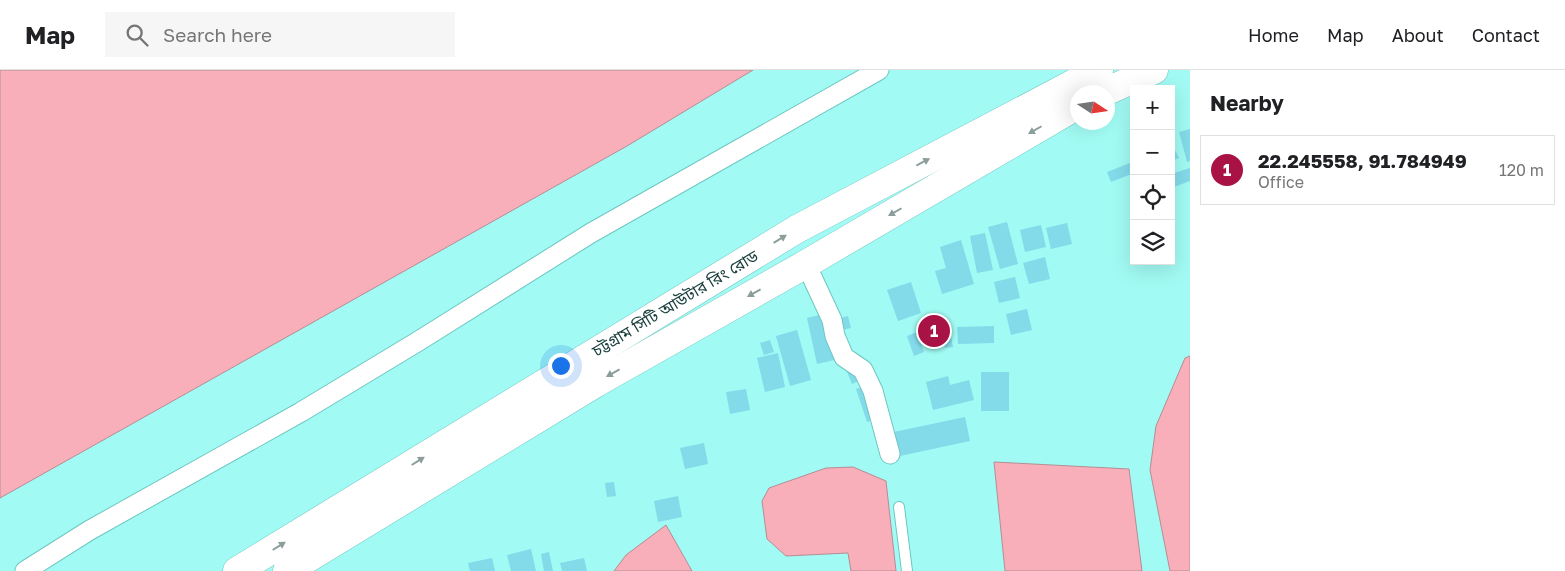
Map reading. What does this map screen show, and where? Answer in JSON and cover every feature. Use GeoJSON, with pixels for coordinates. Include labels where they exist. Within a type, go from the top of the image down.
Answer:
{"type":"FeatureCollection","features":[{"type":"Feature","properties":{"kind":"main road","name":"চট্টগ্রাম সিটি আউটার রিং রোড"},"geometry":{"type":"LineString","coordinates":[[238,571],[796,229],[1099,70]]}},
{"type":"Feature","properties":{"kind":"main road"},"geometry":{"type":"LineString","coordinates":[[1115,88],[1154,70]]}},
{"type":"Feature","properties":{"kind":"main road","name":"চট্টগ্রাম সিটি আউটার রিং রোড"},"geometry":{"type":"LineString","coordinates":[[287,571],[596,383],[806,264],[1070,110]]}},
{"type":"Feature","properties":{"kind":"street"},"geometry":{"type":"LineString","coordinates":[[25,571],[98,525],[309,407],[503,290],[591,233],[879,70]]}},
{"type":"Feature","properties":{"kind":"street"},"geometry":{"type":"LineString","coordinates":[[806,264],[832,320],[835,336],[844,357],[864,370],[873,391],[890,454]]}},
{"type":"Feature","properties":{"kind":"lane"},"geometry":{"type":"LineString","coordinates":[[899,507],[908,571]]}},
{"type":"Feature","properties":{"kind":"shaded area"},"geometry":{"type":"Polygon","coordinates":[[[0,70],[753,70],[627,146],[0,498],[0,70]]]}},
{"type":"Feature","properties":{"kind":"shaded area"},"geometry":{"type":"Polygon","coordinates":[[[1190,356],[1190,571],[1170,571],[1150,470],[1156,426],[1185,358],[1190,356]]]}},
{"type":"Feature","properties":{"kind":"shaded area"},"geometry":{"type":"Polygon","coordinates":[[[994,462],[1129,469],[1142,571],[1005,571],[994,462]]]}},
{"type":"Feature","properties":{"kind":"shaded area"},"geometry":{"type":"Polygon","coordinates":[[[853,467],[886,481],[896,571],[851,571],[848,553],[786,556],[767,539],[762,501],[769,488],[826,468],[853,467]]]}},
{"type":"Feature","properties":{"kind":"shaded area"},"geometry":{"type":"Polygon","coordinates":[[[666,525],[692,571],[614,571],[626,555],[666,525]]]}},
{"type":"Feature","properties":{"kind":"building"},"geometry":{"type":"Polygon","coordinates":[[[1190,129],[1190,161],[1187,162],[1179,132],[1190,129]]]}},
{"type":"Feature","properties":{"kind":"building"},"geometry":{"type":"Polygon","coordinates":[[[1175,150],[1179,158],[1175,160],[1175,150]]]}},
{"type":"Feature","properties":{"kind":"building"},"geometry":{"type":"Polygon","coordinates":[[[1130,163],[1130,175],[1111,182],[1107,172],[1130,163]]]}},
{"type":"Feature","properties":{"kind":"building"},"geometry":{"type":"Polygon","coordinates":[[[1190,168],[1190,181],[1175,187],[1175,173],[1190,168]]]}},
{"type":"Feature","properties":{"kind":"building"},"geometry":{"type":"Polygon","coordinates":[[[1007,222],[1018,264],[1000,269],[988,227],[1007,222]]]}},
{"type":"Feature","properties":{"kind":"building"},"geometry":{"type":"Polygon","coordinates":[[[1067,223],[1072,244],[1051,249],[1046,228],[1067,223]]]}},
{"type":"Feature","properties":{"kind":"building"},"geometry":{"type":"Polygon","coordinates":[[[1041,225],[1046,247],[1025,252],[1020,230],[1041,225]]]}},
{"type":"Feature","properties":{"kind":"building"},"geometry":{"type":"Polygon","coordinates":[[[985,233],[993,270],[977,273],[970,236],[985,233]]]}},
{"type":"Feature","properties":{"kind":"building"},"geometry":{"type":"Polygon","coordinates":[[[961,240],[974,284],[942,294],[935,271],[946,268],[940,247],[961,240]]]}},
{"type":"Feature","properties":{"kind":"building"},"geometry":{"type":"Polygon","coordinates":[[[1045,257],[1050,279],[1029,284],[1023,263],[1045,257]]]}},
{"type":"Feature","properties":{"kind":"building"},"geometry":{"type":"Polygon","coordinates":[[[1015,277],[1020,298],[999,303],[994,282],[1015,277]]]}},
{"type":"Feature","properties":{"kind":"building"},"geometry":{"type":"Polygon","coordinates":[[[911,282],[921,313],[898,321],[887,290],[911,282]]]}},
{"type":"Feature","properties":{"kind":"building"},"geometry":{"type":"Polygon","coordinates":[[[1027,309],[1032,330],[1011,335],[1006,314],[1027,309]]]}},
{"type":"Feature","properties":{"kind":"building"},"geometry":{"type":"Polygon","coordinates":[[[832,312],[843,358],[817,364],[807,318],[832,312]]]}},
{"type":"Feature","properties":{"kind":"building"},"geometry":{"type":"Polygon","coordinates":[[[848,316],[851,328],[842,330],[840,318],[848,316]]]}},
{"type":"Feature","properties":{"kind":"building"},"geometry":{"type":"Polygon","coordinates":[[[994,326],[994,343],[958,344],[957,327],[994,326]]]}},
{"type":"Feature","properties":{"kind":"building"},"geometry":{"type":"Polygon","coordinates":[[[797,330],[811,380],[790,386],[776,336],[797,330]]]}},
{"type":"Feature","properties":{"kind":"building"},"geometry":{"type":"Polygon","coordinates":[[[950,331],[953,347],[945,348],[942,333],[950,331]]]}},
{"type":"Feature","properties":{"kind":"building"},"geometry":{"type":"Polygon","coordinates":[[[917,332],[924,352],[914,356],[907,336],[917,332]]]}},
{"type":"Feature","properties":{"kind":"building"},"geometry":{"type":"Polygon","coordinates":[[[770,340],[774,352],[764,355],[760,343],[770,340]]]}},
{"type":"Feature","properties":{"kind":"building"},"geometry":{"type":"Polygon","coordinates":[[[778,353],[785,387],[765,392],[757,358],[778,353]]]}},
{"type":"Feature","properties":{"kind":"building"},"geometry":{"type":"Polygon","coordinates":[[[863,359],[870,376],[852,384],[845,367],[863,359]]]}},
{"type":"Feature","properties":{"kind":"building"},"geometry":{"type":"Polygon","coordinates":[[[981,372],[1009,372],[1009,411],[981,411],[981,372]]]}},
{"type":"Feature","properties":{"kind":"building"},"geometry":{"type":"Polygon","coordinates":[[[948,376],[950,385],[969,380],[974,400],[933,410],[926,382],[948,376]]]}},
{"type":"Feature","properties":{"kind":"building"},"geometry":{"type":"Polygon","coordinates":[[[871,384],[882,417],[867,422],[856,389],[871,384]]]}},
{"type":"Feature","properties":{"kind":"building"},"geometry":{"type":"Polygon","coordinates":[[[746,389],[750,410],[730,414],[726,392],[746,389]]]}},
{"type":"Feature","properties":{"kind":"building"},"geometry":{"type":"Polygon","coordinates":[[[965,417],[970,441],[900,456],[894,432],[965,417]]]}},
{"type":"Feature","properties":{"kind":"building"},"geometry":{"type":"Polygon","coordinates":[[[704,443],[708,464],[685,469],[680,448],[704,443]]]}},
{"type":"Feature","properties":{"kind":"building"},"geometry":{"type":"Polygon","coordinates":[[[614,482],[616,496],[607,497],[605,483],[614,482]]]}},
{"type":"Feature","properties":{"kind":"building"},"geometry":{"type":"Polygon","coordinates":[[[678,496],[682,517],[658,522],[654,501],[678,496]]]}},
{"type":"Feature","properties":{"kind":"building"},"geometry":{"type":"Polygon","coordinates":[[[531,549],[536,571],[511,571],[507,555],[531,549]]]}},
{"type":"Feature","properties":{"kind":"building"},"geometry":{"type":"Polygon","coordinates":[[[549,552],[553,571],[544,571],[541,554],[549,552]]]}},
{"type":"Feature","properties":{"kind":"building"},"geometry":{"type":"Polygon","coordinates":[[[492,558],[495,571],[470,571],[468,563],[492,558]]]}},
{"type":"Feature","properties":{"kind":"building"},"geometry":{"type":"Polygon","coordinates":[[[584,558],[587,571],[562,571],[560,563],[584,558]]]}},
{"type":"Feature","properties":{"kind":"place","name":"22.245558, 91.784949"},"geometry":{"type":"Point","coordinates":[934,331]}}]}
